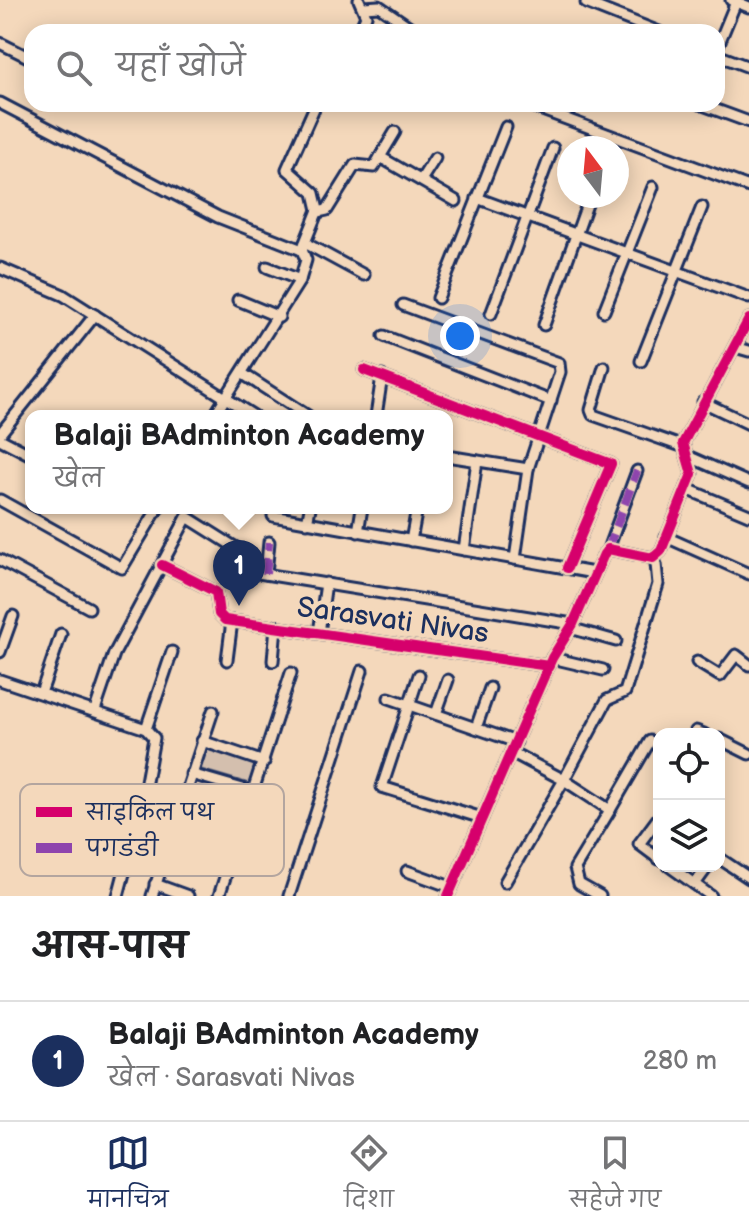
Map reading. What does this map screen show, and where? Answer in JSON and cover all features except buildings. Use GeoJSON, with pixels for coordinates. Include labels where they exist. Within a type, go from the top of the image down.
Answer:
{"type":"FeatureCollection","features":[{"type":"Feature","properties":{"kind":"street"},"geometry":{"type":"LineString","coordinates":[[725,24],[733,1],[749,7]]}},
{"type":"Feature","properties":{"kind":"street"},"geometry":{"type":"LineString","coordinates":[[586,3],[639,24]]}},
{"type":"Feature","properties":{"kind":"street"},"geometry":{"type":"LineString","coordinates":[[364,24],[366,20],[362,4],[379,6],[405,24]]}},
{"type":"Feature","properties":{"kind":"street"},"geometry":{"type":"LineString","coordinates":[[0,43],[24,55]]}},
{"type":"Feature","properties":{"kind":"street"},"geometry":{"type":"LineString","coordinates":[[725,58],[749,67]]}},
{"type":"Feature","properties":{"kind":"street"},"geometry":{"type":"LineString","coordinates":[[0,103],[218,217],[303,246],[364,275]]}},
{"type":"Feature","properties":{"kind":"street"},"geometry":{"type":"LineString","coordinates":[[218,410],[300,280],[306,260],[303,246],[318,212],[314,193],[287,169],[309,112]]}},
{"type":"Feature","properties":{"kind":"street"},"geometry":{"type":"LineString","coordinates":[[547,112],[749,187]]}},
{"type":"Feature","properties":{"kind":"street"},"geometry":{"type":"LineString","coordinates":[[722,112],[749,122]]}},
{"type":"Feature","properties":{"kind":"street"},"geometry":{"type":"LineString","coordinates":[[438,298],[506,127]]}},
{"type":"Feature","properties":{"kind":"street"},"geometry":{"type":"LineString","coordinates":[[318,212],[327,210],[355,165],[372,168],[395,132]]}},
{"type":"Feature","properties":{"kind":"street"},"geometry":{"type":"LineString","coordinates":[[491,314],[553,148]]}},
{"type":"Feature","properties":{"kind":"street"},"geometry":{"type":"LineString","coordinates":[[380,157],[456,201]]}},
{"type":"Feature","properties":{"kind":"street"},"geometry":{"type":"LineString","coordinates":[[421,180],[435,158]]}},
{"type":"Feature","properties":{"kind":"street"},"geometry":{"type":"LineString","coordinates":[[604,311],[653,187]]}},
{"type":"Feature","properties":{"kind":"street"},"geometry":{"type":"LineString","coordinates":[[477,198],[749,298]]}},
{"type":"Feature","properties":{"kind":"street"},"geometry":{"type":"LineString","coordinates":[[641,361],[702,207]]}},
{"type":"Feature","properties":{"kind":"street"},"geometry":{"type":"LineString","coordinates":[[544,325],[585,208]]}},
{"type":"Feature","properties":{"kind":"street"},"geometry":{"type":"LineString","coordinates":[[267,267],[300,280]]}},
{"type":"Feature","properties":{"kind":"street"},"geometry":{"type":"LineString","coordinates":[[0,268],[63,295],[245,410]]}},
{"type":"Feature","properties":{"kind":"street"},"geometry":{"type":"LineString","coordinates":[[238,300],[279,317]]}},
{"type":"Feature","properties":{"kind":"street"},"geometry":{"type":"LineString","coordinates":[[403,305],[556,360],[561,367],[528,469],[515,559]]}},
{"type":"Feature","properties":{"kind":"street"},"geometry":{"type":"LineString","coordinates":[[25,451],[0,435],[95,315]]}},
{"type":"Feature","properties":{"kind":"street"},"geometry":{"type":"LineString","coordinates":[[684,447],[703,402],[749,319]]}},
{"type":"Feature","properties":{"kind":"street"},"geometry":{"type":"LineString","coordinates":[[384,336],[551,401]]}},
{"type":"Feature","properties":{"kind":"street"},"geometry":{"type":"LineString","coordinates":[[735,347],[749,351]]}},
{"type":"Feature","properties":{"kind":"street"},"geometry":{"type":"LineString","coordinates":[[604,367],[591,410],[593,415],[684,447],[690,457],[692,474],[661,551],[653,558],[608,549]]}},
{"type":"Feature","properties":{"kind":"street"},"geometry":{"type":"LineString","coordinates":[[364,370],[611,464],[567,568]]}},
{"type":"Feature","properties":{"kind":"street"},"geometry":{"type":"LineString","coordinates":[[243,374],[299,410]]}},
{"type":"Feature","properties":{"kind":"street"},"geometry":{"type":"LineString","coordinates":[[377,410],[382,376]]}},
{"type":"Feature","properties":{"kind":"street"},"geometry":{"type":"LineString","coordinates":[[703,402],[749,424]]}},
{"type":"Feature","properties":{"kind":"street"},"geometry":{"type":"LineString","coordinates":[[453,457],[528,469]]}},
{"type":"Feature","properties":{"kind":"street"},"geometry":{"type":"LineString","coordinates":[[690,457],[749,483]]}},
{"type":"Feature","properties":{"kind":"street"},"geometry":{"type":"LineString","coordinates":[[464,550],[477,461]]}},
{"type":"Feature","properties":{"kind":"street"},"geometry":{"type":"LineString","coordinates":[[407,871],[450,892],[550,662],[608,549],[607,544],[637,471]]}},
{"type":"Feature","properties":{"kind":"street"},"geometry":{"type":"LineString","coordinates":[[687,489],[749,515]]}},
{"type":"Feature","properties":{"kind":"street"},"geometry":{"type":"LineString","coordinates":[[0,500],[25,514]]}},
{"type":"Feature","properties":{"kind":"street"},"geometry":{"type":"LineString","coordinates":[[25,514],[122,568],[154,514]]}},
{"type":"Feature","properties":{"kind":"street"},"geometry":{"type":"LineString","coordinates":[[307,523],[309,514]]}},
{"type":"Feature","properties":{"kind":"street"},"geometry":{"type":"LineString","coordinates":[[358,532],[361,514]]}},
{"type":"Feature","properties":{"kind":"street"},"geometry":{"type":"LineString","coordinates":[[411,541],[416,514]]}},
{"type":"Feature","properties":{"kind":"street"},"geometry":{"type":"LineString","coordinates":[[273,516],[594,573]]}},
{"type":"Feature","properties":{"kind":"street"},"geometry":{"type":"LineString","coordinates":[[95,710],[114,654],[187,517],[249,556]]}},
{"type":"Feature","properties":{"kind":"street"},"geometry":{"type":"LineString","coordinates":[[666,537],[749,574]]}},
{"type":"Feature","properties":{"kind":"street"},"geometry":{"type":"LineString","coordinates":[[266,574],[269,542]]}},
{"type":"Feature","properties":{"kind":"street"},"geometry":{"type":"LineString","coordinates":[[0,560],[89,608]]}},
{"type":"Feature","properties":{"kind":"street"},"geometry":{"type":"LineString","coordinates":[[505,882],[607,700],[625,692],[658,584],[656,564]]}},
{"type":"Feature","properties":{"kind":"street"},"geometry":{"type":"LineString","coordinates":[[162,565],[216,592],[221,618],[232,621],[227,660]]}},
{"type":"Feature","properties":{"kind":"street"},"geometry":{"type":"LineString","coordinates":[[246,571],[571,626],[616,641]]}},
{"type":"Feature","properties":{"kind":"street"},"geometry":{"type":"LineString","coordinates":[[319,633],[326,583]]}},
{"type":"Feature","properties":{"kind":"street"},"geometry":{"type":"LineString","coordinates":[[0,652],[13,616]]}},
{"type":"Feature","properties":{"kind":"street","name":"Sarasvati Nivas"},"geometry":{"type":"LineString","coordinates":[[232,621],[603,670]]}},
{"type":"Feature","properties":{"kind":"street"},"geometry":{"type":"LineString","coordinates":[[273,661],[276,626]]}},
{"type":"Feature","properties":{"kind":"street"},"geometry":{"type":"LineString","coordinates":[[41,693],[61,634]]}},
{"type":"Feature","properties":{"kind":"street"},"geometry":{"type":"LineString","coordinates":[[146,729],[172,652]]}},
{"type":"Feature","properties":{"kind":"street"},"geometry":{"type":"LineString","coordinates":[[697,662],[720,676],[736,655],[749,665]]}},
{"type":"Feature","properties":{"kind":"street"},"geometry":{"type":"LineString","coordinates":[[289,896],[362,671]]}},
{"type":"Feature","properties":{"kind":"street"},"geometry":{"type":"LineString","coordinates":[[256,784],[291,673]]}},
{"type":"Feature","properties":{"kind":"street"},"geometry":{"type":"LineString","coordinates":[[419,675],[382,787],[482,818]]}},
{"type":"Feature","properties":{"kind":"street"},"geometry":{"type":"LineString","coordinates":[[0,680],[146,729],[154,738],[155,749],[146,784]]}},
{"type":"Feature","properties":{"kind":"street"},"geometry":{"type":"LineString","coordinates":[[436,714],[448,680]]}},
{"type":"Feature","properties":{"kind":"street"},"geometry":{"type":"LineString","coordinates":[[476,728],[490,688]]}},
{"type":"Feature","properties":{"kind":"street"},"geometry":{"type":"LineString","coordinates":[[389,698],[516,742]]}},
{"type":"Feature","properties":{"kind":"street"},"geometry":{"type":"LineString","coordinates":[[188,784],[213,711]]}},
{"type":"Feature","properties":{"kind":"street"},"geometry":{"type":"LineString","coordinates":[[202,741],[264,762]]}},
{"type":"Feature","properties":{"kind":"street"},"geometry":{"type":"LineString","coordinates":[[600,896],[579,884],[575,868],[650,741]]}},
{"type":"Feature","properties":{"kind":"street"},"geometry":{"type":"LineString","coordinates":[[725,742],[749,754]]}},
{"type":"Feature","properties":{"kind":"street"},"geometry":{"type":"LineString","coordinates":[[511,752],[564,780],[610,810]]}},
{"type":"Feature","properties":{"kind":"street"},"geometry":{"type":"LineString","coordinates":[[191,774],[225,784]]}},
{"type":"Feature","properties":{"kind":"street"},"geometry":{"type":"LineString","coordinates":[[653,825],[639,844],[653,854]]}},
{"type":"Feature","properties":{"kind":"street"},"geometry":{"type":"LineString","coordinates":[[725,862],[749,878]]}},
{"type":"Feature","properties":{"kind":"street"},"geometry":{"type":"LineString","coordinates":[[678,872],[711,896]]}},
{"type":"Feature","properties":{"kind":"street"},"geometry":{"type":"LineString","coordinates":[[695,884],[704,872]]}},
{"type":"Feature","properties":{"kind":"street"},"geometry":{"type":"LineString","coordinates":[[118,896],[123,876]]}},
{"type":"Feature","properties":{"kind":"street"},"geometry":{"type":"LineString","coordinates":[[219,896],[226,876]]}},
{"type":"Feature","properties":{"kind":"street"},"geometry":{"type":"LineString","coordinates":[[155,892],[188,896]]}},
{"type":"Feature","properties":{"kind":"shaded area"},"geometry":{"type":"Polygon","coordinates":[[[206,749],[257,764],[251,784],[200,769],[206,749]]]}},
{"type":"Feature","properties":{"kind":"marked path"},"geometry":{"type":"LineString","coordinates":[[608,549],[637,471]]}},
{"type":"Feature","properties":{"kind":"marked path"},"geometry":{"type":"LineString","coordinates":[[266,574],[269,542]]}},
{"type":"Feature","properties":{"kind":"cycle path"},"geometry":{"type":"LineString","coordinates":[[448,896],[552,658],[573,624],[604,554],[608,549],[653,558],[661,551],[692,474],[683,443],[749,319]]}},
{"type":"Feature","properties":{"kind":"cycle path"},"geometry":{"type":"LineString","coordinates":[[364,370],[611,464],[567,568]]}},
{"type":"Feature","properties":{"kind":"cycle path"},"geometry":{"type":"LineString","coordinates":[[162,565],[216,592],[219,614],[225,620],[549,666]]}},
{"type":"Feature","properties":{"kind":"place","name":"Balaji BAdminton Academy"},"geometry":{"type":"Point","coordinates":[239,606]}}]}
